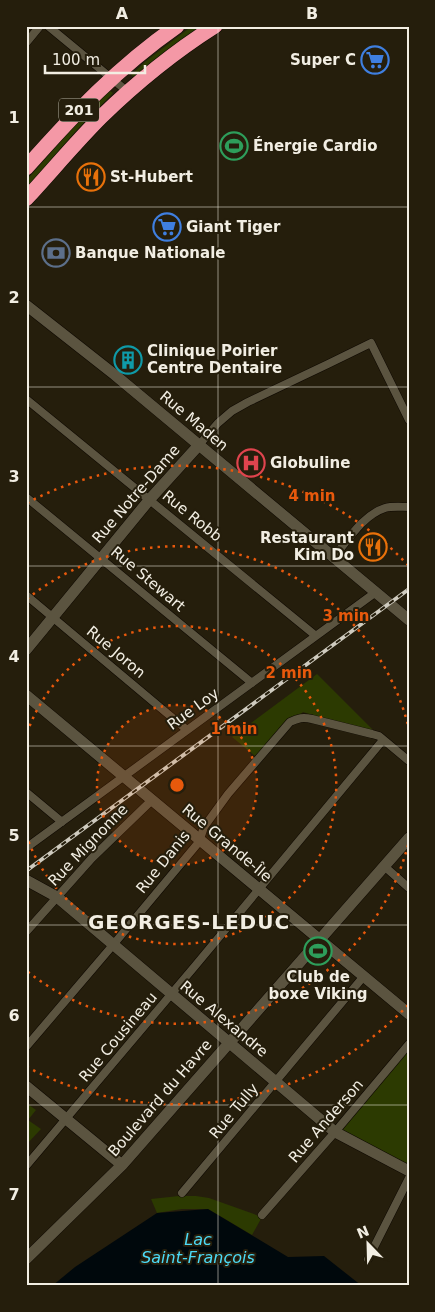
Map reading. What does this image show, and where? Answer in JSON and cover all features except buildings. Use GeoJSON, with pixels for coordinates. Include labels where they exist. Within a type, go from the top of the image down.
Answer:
{"type":"FeatureCollection","features":[{"type":"Feature","properties":{"kind":"highway","name":"201"},"geometry":{"type":"LineString","coordinates":[[26,168],[69,120],[111,78],[177,26]]}},
{"type":"Feature","properties":{"kind":"highway","name":"201"},"geometry":{"type":"LineString","coordinates":[[26,200],[90,129],[128,92],[215,26]]}},
{"type":"Feature","properties":{"kind":"street"},"geometry":{"type":"LineString","coordinates":[[26,43],[40,26]]}},
{"type":"Feature","properties":{"kind":"street"},"geometry":{"type":"LineString","coordinates":[[48,26],[128,92]]}},
{"type":"Feature","properties":{"kind":"street","name":"Rue Maden"},"geometry":{"type":"LineString","coordinates":[[26,305],[115,375],[409,620]]}},
{"type":"Feature","properties":{"kind":"street","name":"Rue Notre-Dame"},"geometry":{"type":"LineString","coordinates":[[26,650],[150,499],[218,423],[232,411],[371,343],[409,420]]}},
{"type":"Feature","properties":{"kind":"street","name":"Rue Robb"},"geometry":{"type":"LineString","coordinates":[[26,399],[316,636]]}},
{"type":"Feature","properties":{"kind":"street","name":"Rue Stewart"},"geometry":{"type":"LineString","coordinates":[[26,497],[252,683]]}},
{"type":"Feature","properties":{"kind":"street"},"geometry":{"type":"LineString","coordinates":[[334,557],[364,522],[375,513],[386,508],[409,507]]}},
{"type":"Feature","properties":{"kind":"street","name":"Rue Loy"},"geometry":{"type":"LineString","coordinates":[[26,848],[376,592]]}},
{"type":"Feature","properties":{"kind":"street","name":"Rue Joron"},"geometry":{"type":"LineString","coordinates":[[26,595],[187,730]]}},
{"type":"Feature","properties":{"kind":"street","name":"Rue Grande-Île"},"geometry":{"type":"LineString","coordinates":[[26,694],[409,1014]]}},
{"type":"Feature","properties":{"kind":"street","name":"Rue Danis"},"geometry":{"type":"LineString","coordinates":[[26,1047],[114,945],[200,839],[204,827],[228,794],[287,726],[296,719],[302,717],[312,719],[379,736],[409,761]]}},
{"type":"Feature","properties":{"kind":"street","name":"Rue Cousineau"},"geometry":{"type":"LineString","coordinates":[[26,1166],[383,740]]}},
{"type":"Feature","properties":{"kind":"street"},"geometry":{"type":"LineString","coordinates":[[26,792],[62,822]]}},
{"type":"Feature","properties":{"kind":"street","name":"Rue Mignonne"},"geometry":{"type":"LineString","coordinates":[[26,932],[92,858],[152,800]]}},
{"type":"Feature","properties":{"kind":"street","name":"Boulevard du Havre"},"geometry":{"type":"LineString","coordinates":[[28,1254],[122,1165],[409,838]]}},
{"type":"Feature","properties":{"kind":"street"},"geometry":{"type":"LineString","coordinates":[[384,866],[409,888]]}},
{"type":"Feature","properties":{"kind":"street","name":"Rue Alexandre"},"geometry":{"type":"LineString","coordinates":[[26,880],[56,897],[335,1132],[409,1171]]}},
{"type":"Feature","properties":{"kind":"street","name":"Rue Tully"},"geometry":{"type":"LineString","coordinates":[[182,1193],[364,976]]}},
{"type":"Feature","properties":{"kind":"street","name":"Rue Anderson"},"geometry":{"type":"LineString","coordinates":[[262,1215],[409,1044]]}},
{"type":"Feature","properties":{"kind":"street"},"geometry":{"type":"LineString","coordinates":[[26,1086],[122,1165]]}},
{"type":"Feature","properties":{"kind":"street"},"geometry":{"type":"LineString","coordinates":[[368,1259],[409,1178]]}},
{"type":"Feature","properties":{"kind":"green space"},"geometry":{"type":"Polygon","coordinates":[[[192,26],[206,26],[134,77],[131,75],[146,61],[192,26]]]}},
{"type":"Feature","properties":{"kind":"green space"},"geometry":{"type":"Polygon","coordinates":[[[110,91],[113,93],[75,132],[26,189],[26,181],[76,124],[105,93],[110,91]]]}},
{"type":"Feature","properties":{"kind":"green space"},"geometry":{"type":"Polygon","coordinates":[[[317,674],[383,740],[303,712],[255,756],[232,737],[317,674]]]}},
{"type":"Feature","properties":{"kind":"green space"},"geometry":{"type":"Polygon","coordinates":[[[409,1044],[409,1159],[405,1165],[337,1130],[409,1044]]]}},
{"type":"Feature","properties":{"kind":"green space"},"geometry":{"type":"Polygon","coordinates":[[[29,1105],[36,1110],[28,1120],[41,1129],[26,1145],[26,1109],[29,1105]]]}},
{"type":"Feature","properties":{"kind":"green space"},"geometry":{"type":"Polygon","coordinates":[[[179,1196],[209,1198],[262,1217],[252,1235],[208,1209],[182,1209],[157,1213],[151,1199],[179,1196]]]}},
{"type":"Feature","properties":{"kind":"water","name":"Lac Saint-François"},"geometry":{"type":"Polygon","coordinates":[[[208,1209],[288,1257],[324,1256],[362,1286],[52,1286],[75,1267],[157,1213],[208,1209]]]}},
{"type":"Feature","properties":{"kind":"railway"},"geometry":{"type":"LineString","coordinates":[[26,871],[409,589]]}},
{"type":"Feature","properties":{"kind":"place","name":"Super C"},"geometry":{"type":"Point","coordinates":[375,60]}},
{"type":"Feature","properties":{"kind":"place","name":"Énergie Cardio"},"geometry":{"type":"Point","coordinates":[234,146]}},
{"type":"Feature","properties":{"kind":"place","name":"St-Hubert"},"geometry":{"type":"Point","coordinates":[91,177]}},
{"type":"Feature","properties":{"kind":"place","name":"Giant Tiger"},"geometry":{"type":"Point","coordinates":[167,227]}},
{"type":"Feature","properties":{"kind":"place","name":"Banque Nationale"},"geometry":{"type":"Point","coordinates":[56,253]}},
{"type":"Feature","properties":{"kind":"place","name":"Clinique Poirier Centre Dentaire"},"geometry":{"type":"Point","coordinates":[128,360]}},
{"type":"Feature","properties":{"kind":"place","name":"Globuline"},"geometry":{"type":"Point","coordinates":[251,463]}},
{"type":"Feature","properties":{"kind":"place","name":"Restaurant Kim Do"},"geometry":{"type":"Point","coordinates":[373,547]}},
{"type":"Feature","properties":{"kind":"place","name":"Club de boxe Viking"},"geometry":{"type":"Point","coordinates":[318,951]}},
{"type":"Feature","properties":{"kind":"district","name":"GEORGES-LEDUC"},"geometry":{"type":"Point","coordinates":[189,922]}}]}
